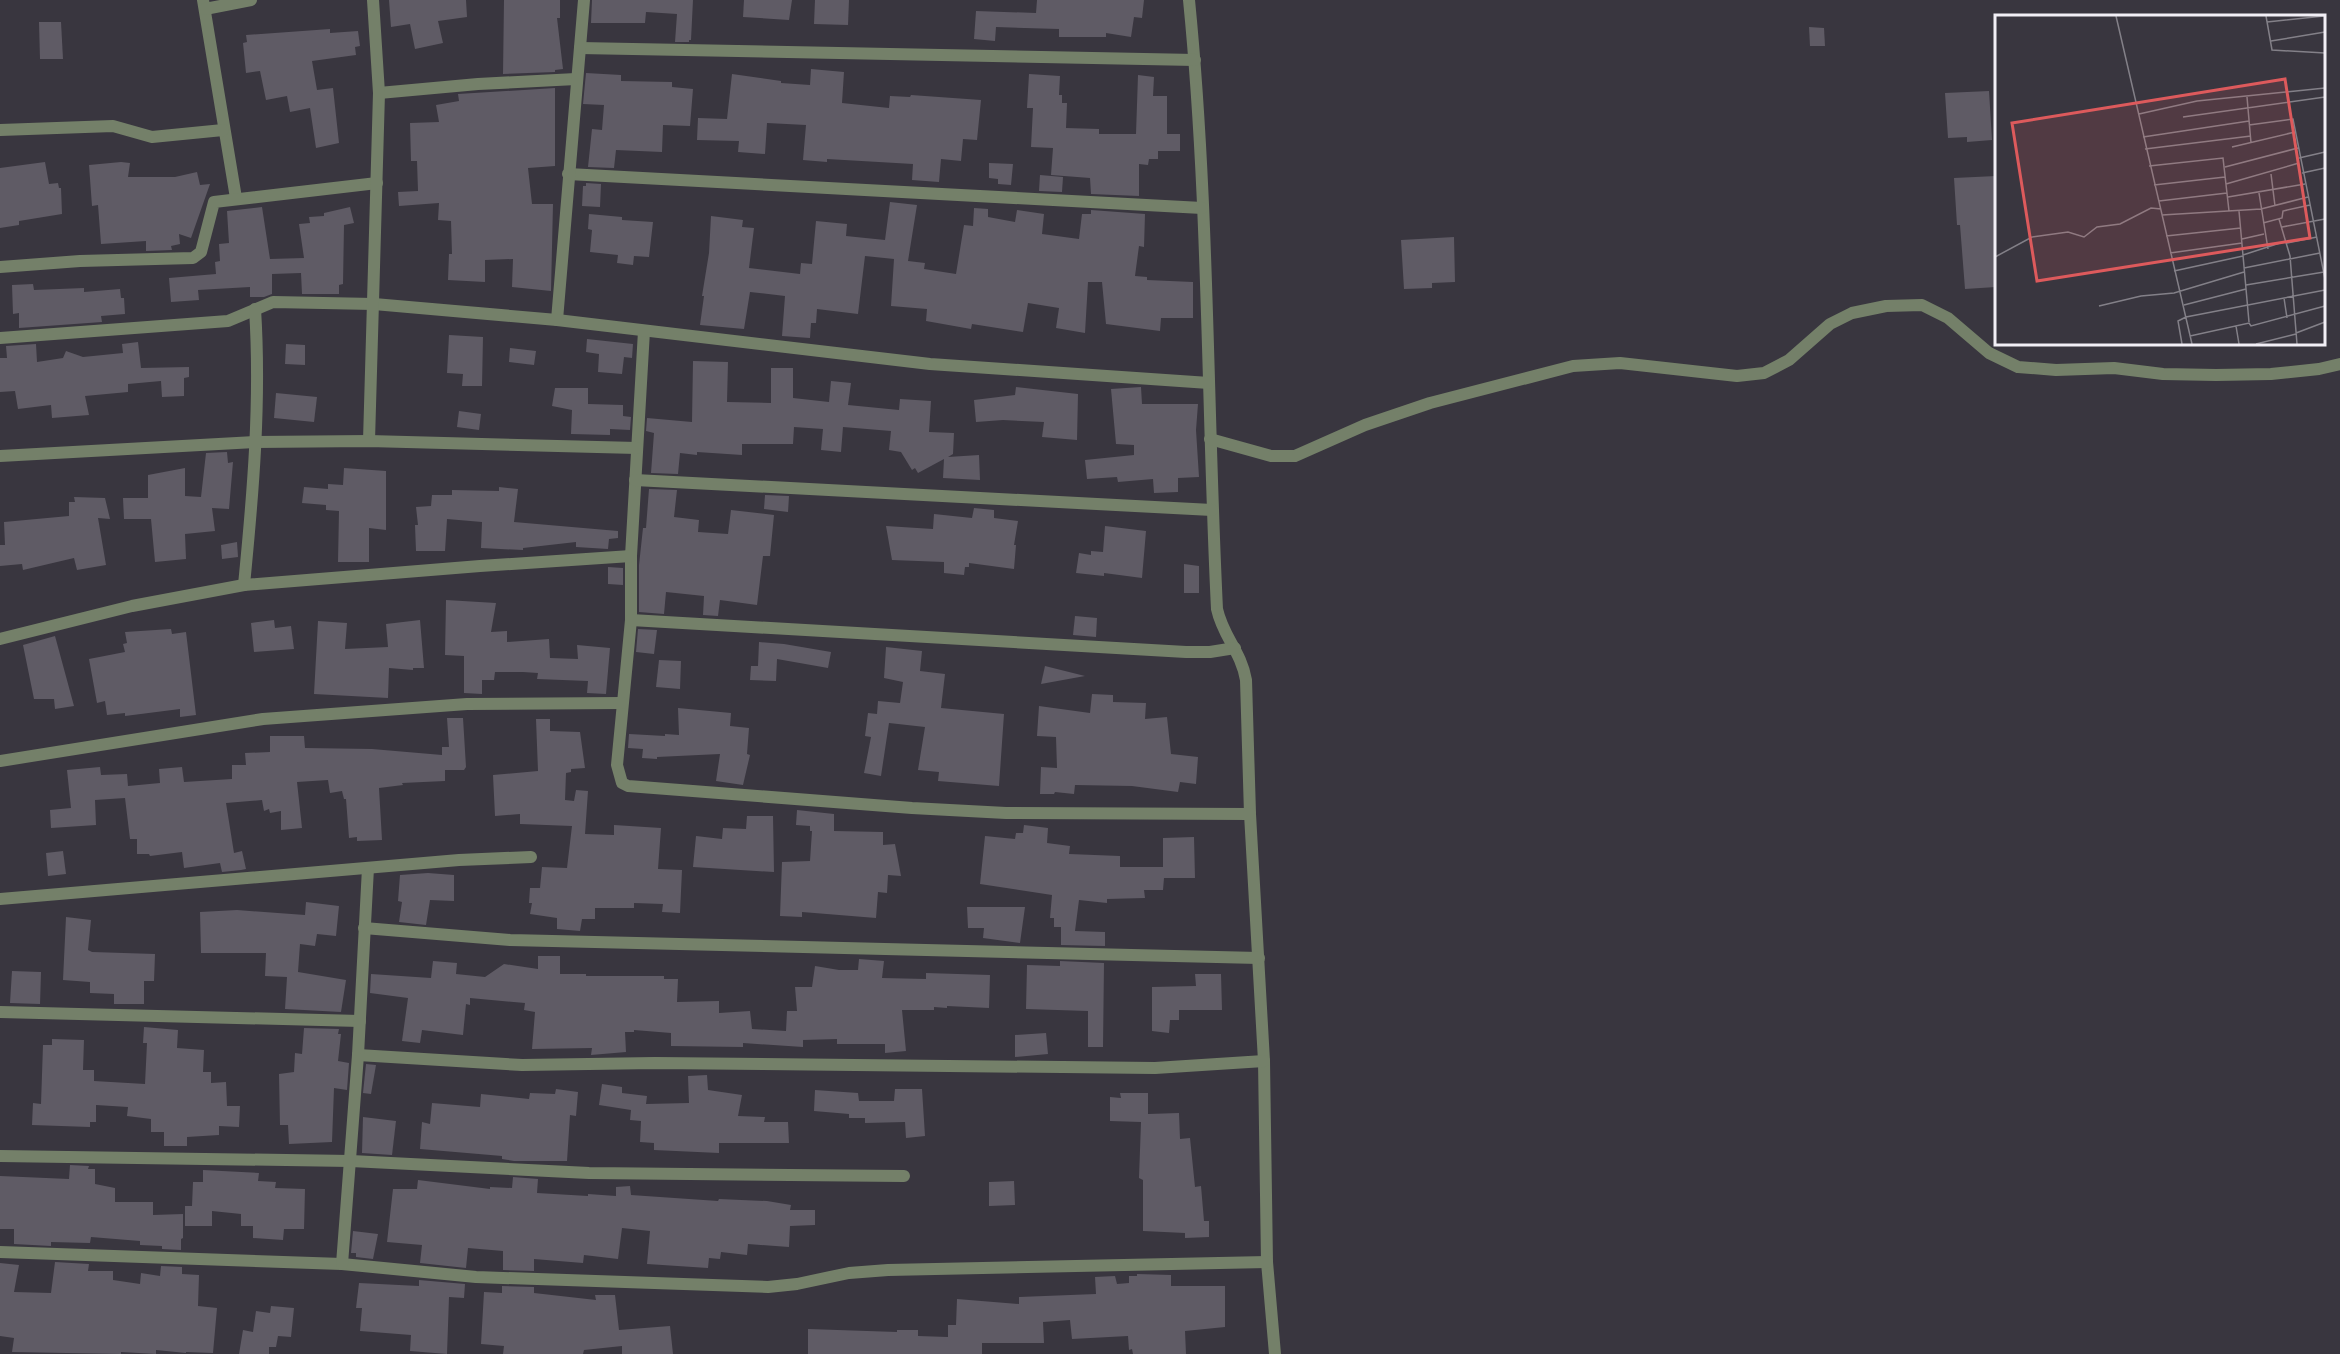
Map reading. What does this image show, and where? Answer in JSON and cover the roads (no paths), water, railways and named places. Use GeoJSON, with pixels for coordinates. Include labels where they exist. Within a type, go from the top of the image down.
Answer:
{"type":"FeatureCollection","features":[{"type":"Feature","properties":{"kind":"street"},"geometry":{"type":"LineString","coordinates":[[236,198],[204,4],[251,0]]}},
{"type":"Feature","properties":{"kind":"street"},"geometry":{"type":"LineString","coordinates":[[369,441],[379,93],[373,0]]}},
{"type":"Feature","properties":{"kind":"street"},"geometry":{"type":"LineString","coordinates":[[557,320],[584,0]]}},
{"type":"Feature","properties":{"kind":"street"},"geometry":{"type":"LineString","coordinates":[[1189,0],[1195,60],[1212,510],[1218,609],[1220,622],[1243,663],[1246,680],[1250,814],[1264,1061],[1267,1262],[1275,1354]]}},
{"type":"Feature","properties":{"kind":"street"},"geometry":{"type":"LineString","coordinates":[[579,48],[1195,60]]}},
{"type":"Feature","properties":{"kind":"street"},"geometry":{"type":"LineString","coordinates":[[379,93],[478,84],[576,79]]}},
{"type":"Feature","properties":{"kind":"street"},"geometry":{"type":"LineString","coordinates":[[0,130],[113,126],[152,137],[223,130]]}},
{"type":"Feature","properties":{"kind":"street"},"geometry":{"type":"LineString","coordinates":[[568,174],[1202,208]]}},
{"type":"Feature","properties":{"kind":"street"},"geometry":{"type":"LineString","coordinates":[[0,267],[80,261],[193,258],[201,252],[213,202],[377,183]]}},
{"type":"Feature","properties":{"kind":"street"},"geometry":{"type":"LineString","coordinates":[[0,338],[228,321],[265,304],[285,301],[374,304],[557,320],[930,364],[1209,383]]}},
{"type":"Feature","properties":{"kind":"street"},"geometry":{"type":"LineString","coordinates":[[1210,439],[1271,456],[1295,456],[1365,425],[1430,403],[1573,366],[1620,363],[1737,375],[1764,373],[1789,360],[1830,324],[1852,313],[1886,306],[1922,305],[1948,318],[1989,353],[2018,367],[2056,370],[2114,368],[2163,374],[2216,375],[2271,374],[2319,369],[2340,364]]}},
{"type":"Feature","properties":{"kind":"street"},"geometry":{"type":"LineString","coordinates":[[244,585],[255,442],[255,309]]}},
{"type":"Feature","properties":{"kind":"street"},"geometry":{"type":"LineString","coordinates":[[644,331],[635,480],[631,620],[616,765],[622,783],[628,786],[912,808],[994,812],[1250,814]]}},
{"type":"Feature","properties":{"kind":"street"},"geometry":{"type":"LineString","coordinates":[[0,456],[255,442],[369,441],[637,448]]}},
{"type":"Feature","properties":{"kind":"street"},"geometry":{"type":"LineString","coordinates":[[635,480],[1212,510]]}},
{"type":"Feature","properties":{"kind":"street"},"geometry":{"type":"LineString","coordinates":[[0,639],[132,606],[244,585],[632,556]]}},
{"type":"Feature","properties":{"kind":"street"},"geometry":{"type":"LineString","coordinates":[[631,620],[1186,652],[1209,652],[1235,648]]}},
{"type":"Feature","properties":{"kind":"street"},"geometry":{"type":"LineString","coordinates":[[0,761],[262,719],[467,704],[622,703]]}},
{"type":"Feature","properties":{"kind":"street"},"geometry":{"type":"LineString","coordinates":[[0,899],[459,860],[531,857]]}},
{"type":"Feature","properties":{"kind":"street"},"geometry":{"type":"LineString","coordinates":[[342,1264],[358,1055],[368,868]]}},
{"type":"Feature","properties":{"kind":"street"},"geometry":{"type":"LineString","coordinates":[[364,927],[510,940],[1259,958]]}},
{"type":"Feature","properties":{"kind":"street"},"geometry":{"type":"LineString","coordinates":[[0,1012],[360,1021]]}},
{"type":"Feature","properties":{"kind":"street"},"geometry":{"type":"LineString","coordinates":[[358,1055],[522,1065],[655,1063],[1155,1068],[1264,1061]]}},
{"type":"Feature","properties":{"kind":"street"},"geometry":{"type":"LineString","coordinates":[[0,1156],[351,1161],[589,1173],[904,1176]]}},
{"type":"Feature","properties":{"kind":"street"},"geometry":{"type":"LineString","coordinates":[[0,1252],[342,1264],[476,1277],[768,1287],[797,1284],[849,1273],[888,1270],[1267,1262]]}}]}
